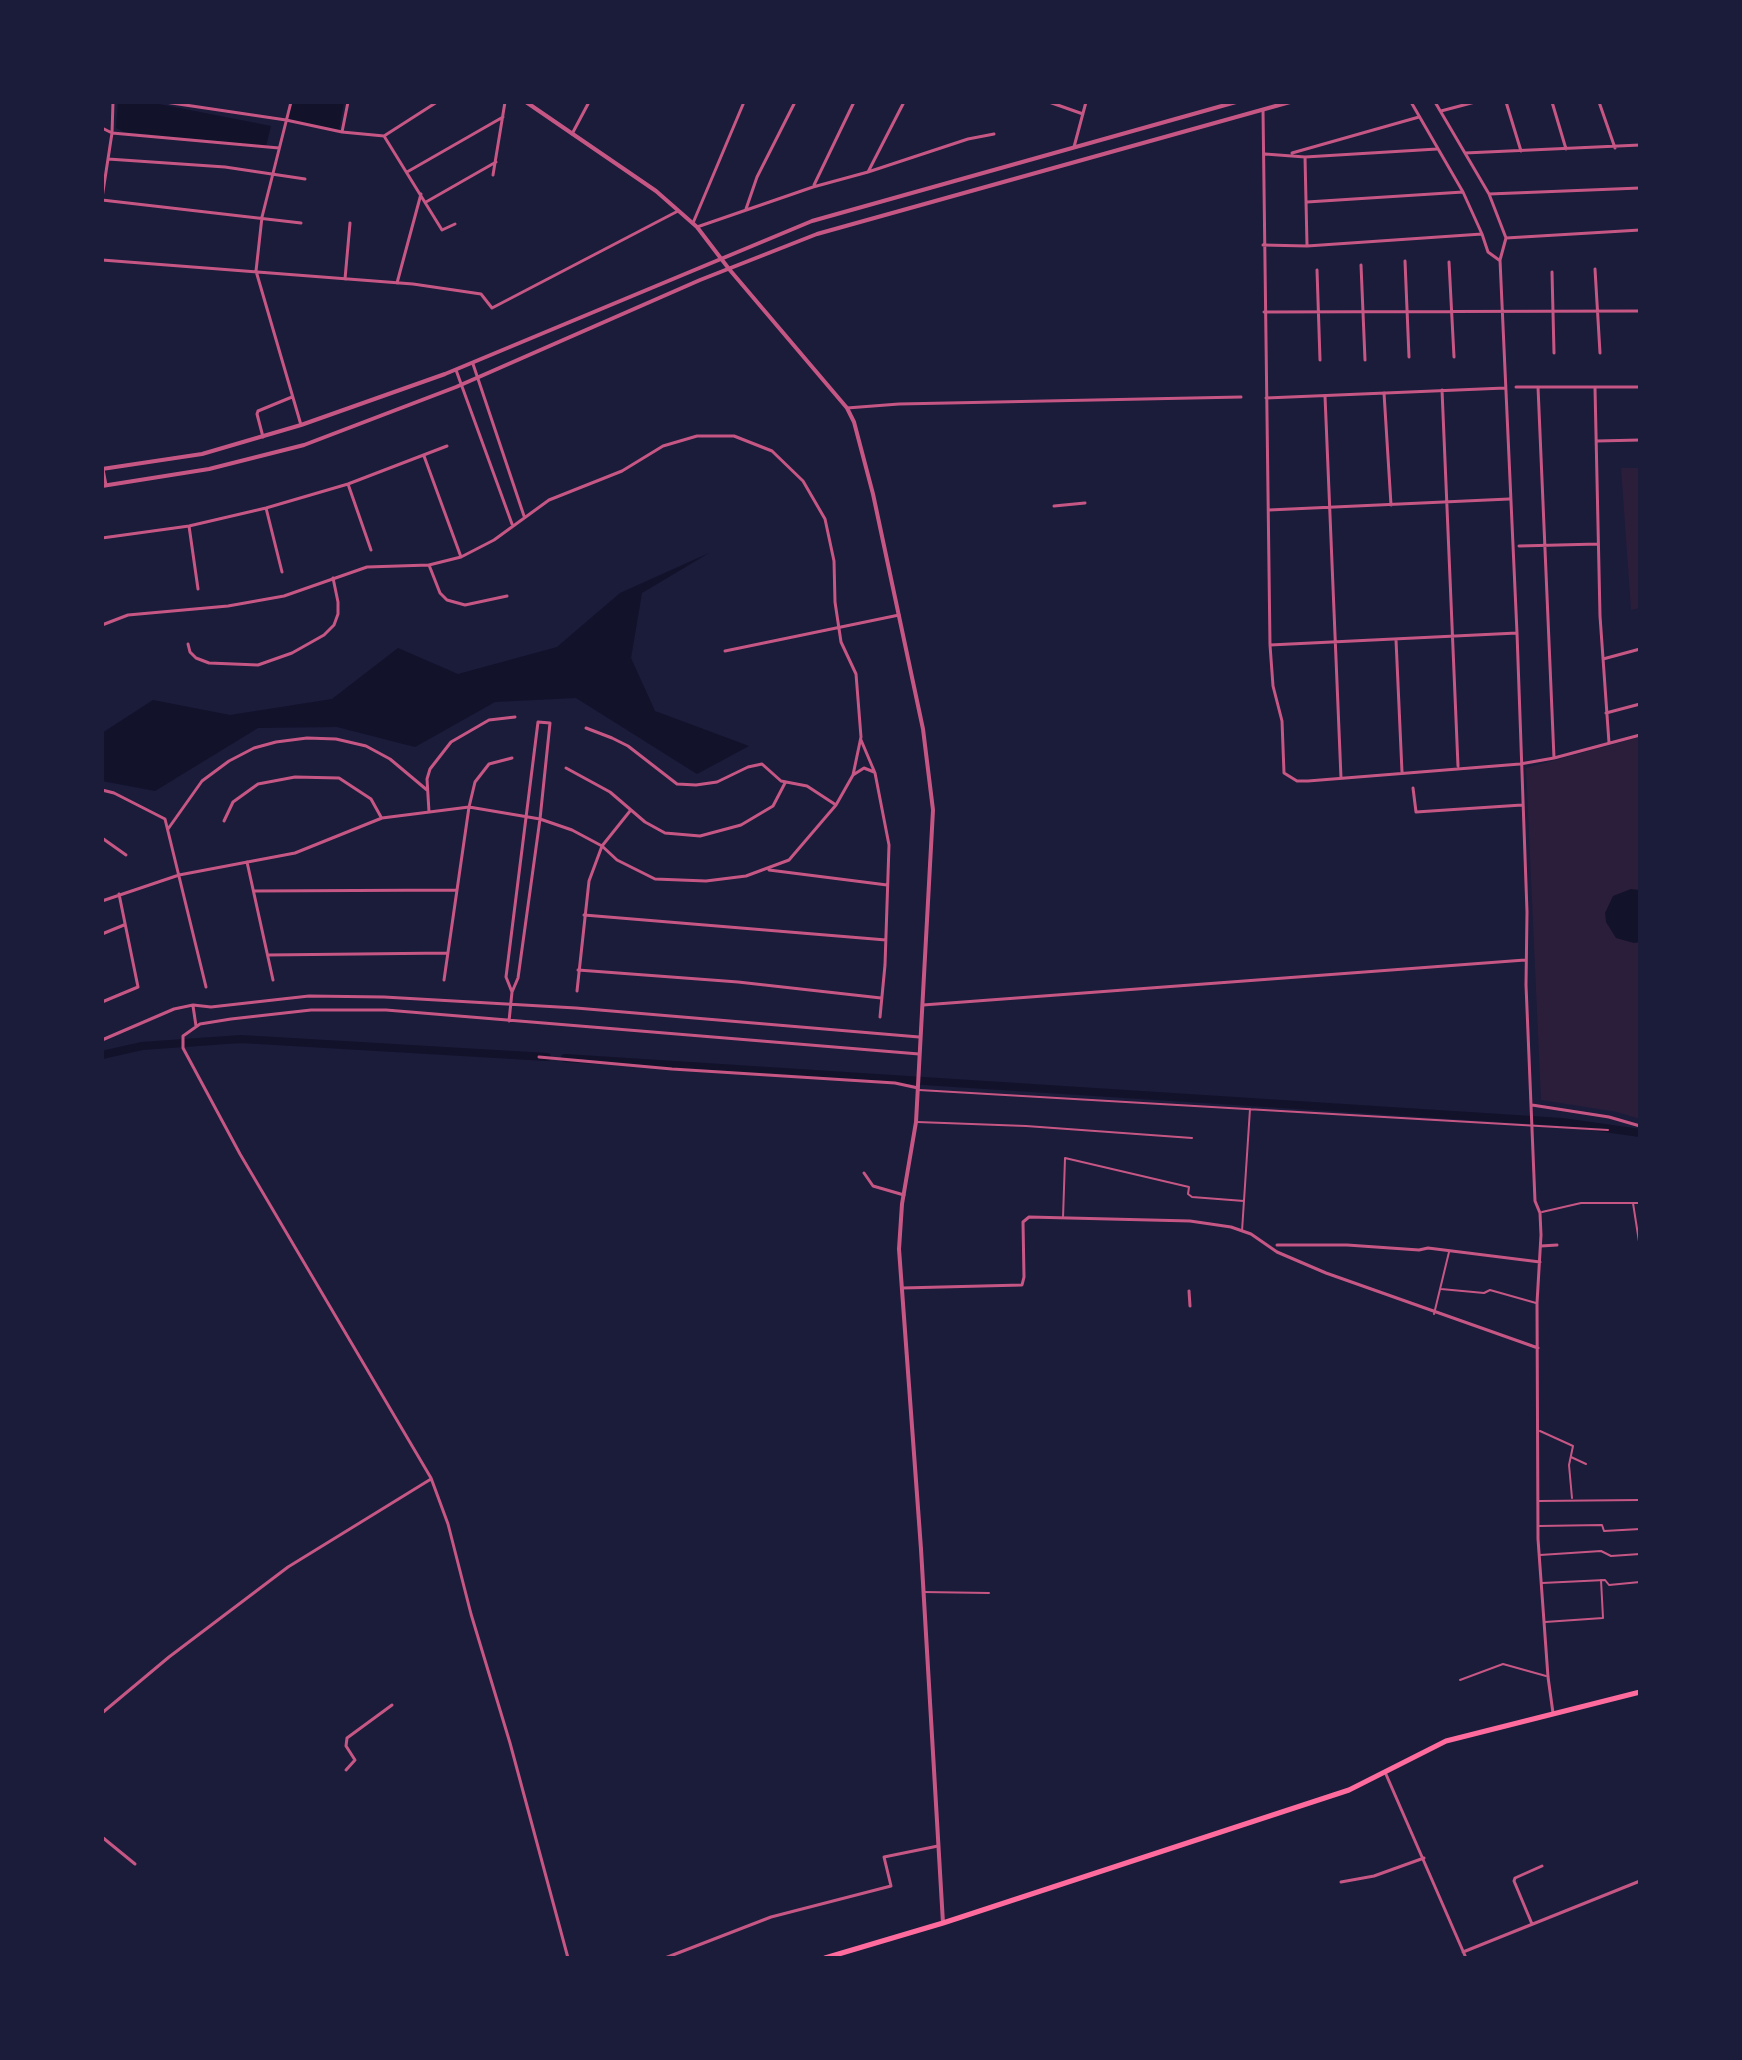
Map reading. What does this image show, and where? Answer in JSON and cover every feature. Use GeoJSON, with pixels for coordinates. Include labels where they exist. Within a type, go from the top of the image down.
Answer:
{"type":"FeatureCollection","features":[{"type":"Feature","properties":{"kind":"main road"},"geometry":{"type":"LineString","coordinates":[[825,1958],[943,1923],[1349,1790],[1446,1741],[1640,1692]]}},
{"type":"Feature","properties":{"kind":"street"},"geometry":{"type":"LineString","coordinates":[[113,102],[112,133],[102,198],[301,223]]}},
{"type":"Feature","properties":{"kind":"street"},"geometry":{"type":"LineString","coordinates":[[165,102],[286,120],[342,132],[384,136],[437,102]]}},
{"type":"Feature","properties":{"kind":"street"},"geometry":{"type":"LineString","coordinates":[[291,102],[262,217],[256,271],[301,425]]}},
{"type":"Feature","properties":{"kind":"street"},"geometry":{"type":"LineString","coordinates":[[342,132],[348,102]]}},
{"type":"Feature","properties":{"kind":"street"},"geometry":{"type":"LineString","coordinates":[[493,175],[505,102]]}},
{"type":"Feature","properties":{"kind":"street"},"geometry":{"type":"LineString","coordinates":[[526,102],[656,191],[695,225],[847,408],[854,422],[873,494],[925,740],[933,810],[916,1122],[899,1237],[943,1923]]}},
{"type":"Feature","properties":{"kind":"street"},"geometry":{"type":"LineString","coordinates":[[535,108],[538,102]]}},
{"type":"Feature","properties":{"kind":"street"},"geometry":{"type":"LineString","coordinates":[[572,134],[589,102]]}},
{"type":"Feature","properties":{"kind":"street"},"geometry":{"type":"LineString","coordinates":[[695,225],[744,102]]}},
{"type":"Feature","properties":{"kind":"street"},"geometry":{"type":"LineString","coordinates":[[746,209],[757,177],[795,102]]}},
{"type":"Feature","properties":{"kind":"street"},"geometry":{"type":"LineString","coordinates":[[813,187],[854,102]]}},
{"type":"Feature","properties":{"kind":"street"},"geometry":{"type":"LineString","coordinates":[[868,172],[904,102]]}},
{"type":"Feature","properties":{"kind":"street"},"geometry":{"type":"LineString","coordinates":[[1049,102],[1083,114]]}},
{"type":"Feature","properties":{"kind":"street"},"geometry":{"type":"LineString","coordinates":[[1075,161],[1074,147],[1086,102]]}},
{"type":"Feature","properties":{"kind":"street"},"geometry":{"type":"LineString","coordinates":[[1236,102],[831,215],[721,257],[456,370],[301,425],[202,454],[102,467],[104,486],[209,469],[304,445],[462,384],[729,269],[832,229],[1290,102]]}},
{"type":"Feature","properties":{"kind":"street"},"geometry":{"type":"LineString","coordinates":[[1411,102],[1463,192],[1488,252],[1500,260]]}},
{"type":"Feature","properties":{"kind":"street"},"geometry":{"type":"LineString","coordinates":[[1435,102],[1489,194],[1506,238],[1500,260],[1517,633],[1535,1201],[1540,1213],[1541,1246],[1537,1303],[1538,1526],[1553,1713]]}},
{"type":"Feature","properties":{"kind":"street"},"geometry":{"type":"LineString","coordinates":[[1441,111],[1475,102]]}},
{"type":"Feature","properties":{"kind":"street"},"geometry":{"type":"LineString","coordinates":[[1506,102],[1521,151]]}},
{"type":"Feature","properties":{"kind":"street"},"geometry":{"type":"LineString","coordinates":[[1552,102],[1566,149]]}},
{"type":"Feature","properties":{"kind":"street"},"geometry":{"type":"LineString","coordinates":[[1599,102],[1615,148]]}},
{"type":"Feature","properties":{"kind":"street"},"geometry":{"type":"LineString","coordinates":[[1263,110],[1270,645],[1273,686],[1282,721],[1284,773],[1297,781],[1520,764],[1640,735]]}},
{"type":"Feature","properties":{"kind":"street"},"geometry":{"type":"LineString","coordinates":[[407,172],[503,117]]}},
{"type":"Feature","properties":{"kind":"street"},"geometry":{"type":"LineString","coordinates":[[1288,154],[1419,117]]}},
{"type":"Feature","properties":{"kind":"street"},"geometry":{"type":"LineString","coordinates":[[102,128],[112,133],[279,148]]}},
{"type":"Feature","properties":{"kind":"street"},"geometry":{"type":"LineString","coordinates":[[695,225],[968,139],[994,134]]}},
{"type":"Feature","properties":{"kind":"street"},"geometry":{"type":"LineString","coordinates":[[384,136],[442,230],[455,224]]}},
{"type":"Feature","properties":{"kind":"street"},"geometry":{"type":"LineString","coordinates":[[1465,153],[1640,145]]}},
{"type":"Feature","properties":{"kind":"street"},"geometry":{"type":"LineString","coordinates":[[1265,154],[1305,157],[1437,149]]}},
{"type":"Feature","properties":{"kind":"street"},"geometry":{"type":"LineString","coordinates":[[1305,157],[1307,246]]}},
{"type":"Feature","properties":{"kind":"street"},"geometry":{"type":"LineString","coordinates":[[108,159],[272,173],[305,179]]}},
{"type":"Feature","properties":{"kind":"street"},"geometry":{"type":"LineString","coordinates":[[426,202],[496,162]]}},
{"type":"Feature","properties":{"kind":"street"},"geometry":{"type":"LineString","coordinates":[[1489,194],[1640,188]]}},
{"type":"Feature","properties":{"kind":"street"},"geometry":{"type":"LineString","coordinates":[[1307,202],[1463,192]]}},
{"type":"Feature","properties":{"kind":"street"},"geometry":{"type":"LineString","coordinates":[[397,283],[421,194]]}},
{"type":"Feature","properties":{"kind":"street"},"geometry":{"type":"LineString","coordinates":[[102,260],[397,283],[481,294],[492,308],[679,211]]}},
{"type":"Feature","properties":{"kind":"street"},"geometry":{"type":"LineString","coordinates":[[345,279],[350,223]]}},
{"type":"Feature","properties":{"kind":"street"},"geometry":{"type":"LineString","coordinates":[[1506,238],[1640,230]]}},
{"type":"Feature","properties":{"kind":"street"},"geometry":{"type":"LineString","coordinates":[[1263,245],[1307,246],[1482,234]]}},
{"type":"Feature","properties":{"kind":"street"},"geometry":{"type":"LineString","coordinates":[[1405,261],[1409,357]]}},
{"type":"Feature","properties":{"kind":"street"},"geometry":{"type":"LineString","coordinates":[[1449,262],[1454,357]]}},
{"type":"Feature","properties":{"kind":"street"},"geometry":{"type":"LineString","coordinates":[[1361,265],[1365,360]]}},
{"type":"Feature","properties":{"kind":"street"},"geometry":{"type":"LineString","coordinates":[[1595,269],[1600,353]]}},
{"type":"Feature","properties":{"kind":"street"},"geometry":{"type":"LineString","coordinates":[[1317,270],[1320,360]]}},
{"type":"Feature","properties":{"kind":"street"},"geometry":{"type":"LineString","coordinates":[[1552,272],[1554,353]]}},
{"type":"Feature","properties":{"kind":"street"},"geometry":{"type":"LineString","coordinates":[[1264,312],[1640,311]]}},
{"type":"Feature","properties":{"kind":"street"},"geometry":{"type":"LineString","coordinates":[[472,363],[524,516]]}},
{"type":"Feature","properties":{"kind":"street"},"geometry":{"type":"LineString","coordinates":[[456,370],[513,525]]}},
{"type":"Feature","properties":{"kind":"street"},"geometry":{"type":"LineString","coordinates":[[1516,387],[1640,387]]}},
{"type":"Feature","properties":{"kind":"street"},"geometry":{"type":"LineString","coordinates":[[1538,387],[1554,758]]}},
{"type":"Feature","properties":{"kind":"street"},"geometry":{"type":"LineString","coordinates":[[1266,398],[1505,388]]}},
{"type":"Feature","properties":{"kind":"street"},"geometry":{"type":"LineString","coordinates":[[1595,388],[1598,544],[1609,744]]}},
{"type":"Feature","properties":{"kind":"street"},"geometry":{"type":"LineString","coordinates":[[1442,390],[1458,767]]}},
{"type":"Feature","properties":{"kind":"street"},"geometry":{"type":"LineString","coordinates":[[1384,393],[1391,506]]}},
{"type":"Feature","properties":{"kind":"street"},"geometry":{"type":"LineString","coordinates":[[1325,396],[1341,778]]}},
{"type":"Feature","properties":{"kind":"street"},"geometry":{"type":"LineString","coordinates":[[263,437],[258,411],[292,397]]}},
{"type":"Feature","properties":{"kind":"street"},"geometry":{"type":"LineString","coordinates":[[847,408],[1241,397]]}},
{"type":"Feature","properties":{"kind":"street"},"geometry":{"type":"LineString","coordinates":[[102,625],[128,615],[228,606],[284,596],[367,567],[429,565],[461,557],[494,540],[549,500],[622,471],[663,446],[697,436],[734,436],[772,451],[803,481],[825,519],[834,561],[835,602],[841,642],[856,674],[861,739],[853,775],[836,805],[789,860],[746,876],[706,881],[655,879],[617,860],[602,846],[572,830],[527,816],[469,807],[382,818],[295,853],[179,875],[102,901]]}},
{"type":"Feature","properties":{"kind":"street"},"geometry":{"type":"LineString","coordinates":[[1597,441],[1640,440]]}},
{"type":"Feature","properties":{"kind":"street"},"geometry":{"type":"LineString","coordinates":[[102,538],[189,526],[266,508],[348,484],[447,446]]}},
{"type":"Feature","properties":{"kind":"street"},"geometry":{"type":"LineString","coordinates":[[424,456],[461,557]]}},
{"type":"Feature","properties":{"kind":"street"},"geometry":{"type":"LineString","coordinates":[[348,484],[371,550]]}},
{"type":"Feature","properties":{"kind":"street"},"geometry":{"type":"LineString","coordinates":[[1269,510],[1509,499]]}},
{"type":"Feature","properties":{"kind":"street"},"geometry":{"type":"LineString","coordinates":[[1054,506],[1085,503]]}},
{"type":"Feature","properties":{"kind":"street"},"geometry":{"type":"LineString","coordinates":[[266,508],[282,572]]}},
{"type":"Feature","properties":{"kind":"street"},"geometry":{"type":"LineString","coordinates":[[189,526],[198,589]]}},
{"type":"Feature","properties":{"kind":"street"},"geometry":{"type":"LineString","coordinates":[[1519,546],[1598,544]]}},
{"type":"Feature","properties":{"kind":"street"},"geometry":{"type":"LineString","coordinates":[[429,565],[440,593],[447,600],[465,605],[507,596]]}},
{"type":"Feature","properties":{"kind":"street"},"geometry":{"type":"LineString","coordinates":[[188,644],[196,658],[209,663],[258,665],[292,653],[324,635],[334,625],[338,602],[333,578]]}},
{"type":"Feature","properties":{"kind":"street"},"geometry":{"type":"LineString","coordinates":[[725,651],[899,615]]}},
{"type":"Feature","properties":{"kind":"street"},"geometry":{"type":"LineString","coordinates":[[1270,645],[1517,633]]}},
{"type":"Feature","properties":{"kind":"street"},"geometry":{"type":"LineString","coordinates":[[1396,640],[1402,772]]}},
{"type":"Feature","properties":{"kind":"street"},"geometry":{"type":"LineString","coordinates":[[1603,659],[1640,649]]}},
{"type":"Feature","properties":{"kind":"street"},"geometry":{"type":"LineString","coordinates":[[1606,713],[1640,704]]}},
{"type":"Feature","properties":{"kind":"street"},"geometry":{"type":"LineString","coordinates":[[429,812],[427,790],[430,769],[451,742],[489,720],[515,717]]}},
{"type":"Feature","properties":{"kind":"street"},"geometry":{"type":"LineString","coordinates":[[509,1021],[540,819],[550,723],[538,722],[506,977],[512,992]]}},
{"type":"Feature","properties":{"kind":"street"},"geometry":{"type":"LineString","coordinates":[[586,728],[628,746],[677,784],[717,782],[762,764],[785,783],[807,786],[836,805]]}},
{"type":"Feature","properties":{"kind":"street"},"geometry":{"type":"LineString","coordinates":[[168,829],[202,781],[229,761],[254,748],[276,742],[307,738],[336,739],[366,746],[390,759],[427,790]]}},
{"type":"Feature","properties":{"kind":"street"},"geometry":{"type":"LineString","coordinates":[[861,739],[875,773],[889,845],[880,1017]]}},
{"type":"Feature","properties":{"kind":"street"},"geometry":{"type":"LineString","coordinates":[[444,980],[475,782],[489,764],[512,758]]}},
{"type":"Feature","properties":{"kind":"street"},"geometry":{"type":"LineString","coordinates":[[566,768],[610,792],[630,811],[665,833],[700,836],[741,825],[773,806],[785,783]]}},
{"type":"Feature","properties":{"kind":"street"},"geometry":{"type":"LineString","coordinates":[[853,775],[864,768],[875,773]]}},
{"type":"Feature","properties":{"kind":"street"},"geometry":{"type":"LineString","coordinates":[[224,821],[233,802],[258,784],[295,777],[339,778],[371,799],[382,818]]}},
{"type":"Feature","properties":{"kind":"street"},"geometry":{"type":"LineString","coordinates":[[1413,788],[1416,812],[1522,805]]}},
{"type":"Feature","properties":{"kind":"street"},"geometry":{"type":"LineString","coordinates":[[102,790],[165,819],[206,987]]}},
{"type":"Feature","properties":{"kind":"street"},"geometry":{"type":"LineString","coordinates":[[577,991],[589,881],[602,846],[630,811]]}},
{"type":"Feature","properties":{"kind":"street"},"geometry":{"type":"LineString","coordinates":[[102,838],[126,855]]}},
{"type":"Feature","properties":{"kind":"street"},"geometry":{"type":"LineString","coordinates":[[247,862],[273,980]]}},
{"type":"Feature","properties":{"kind":"street"},"geometry":{"type":"LineString","coordinates":[[765,870],[887,885]]}},
{"type":"Feature","properties":{"kind":"street"},"geometry":{"type":"LineString","coordinates":[[254,891],[457,890]]}},
{"type":"Feature","properties":{"kind":"street"},"geometry":{"type":"LineString","coordinates":[[102,1002],[138,987],[119,894]]}},
{"type":"Feature","properties":{"kind":"street"},"geometry":{"type":"LineString","coordinates":[[584,915],[886,940]]}},
{"type":"Feature","properties":{"kind":"street"},"geometry":{"type":"LineString","coordinates":[[102,934],[125,925]]}},
{"type":"Feature","properties":{"kind":"street"},"geometry":{"type":"LineString","coordinates":[[268,955],[448,953]]}},
{"type":"Feature","properties":{"kind":"street"},"geometry":{"type":"LineString","coordinates":[[921,1005],[1525,960]]}},
{"type":"Feature","properties":{"kind":"street"},"geometry":{"type":"LineString","coordinates":[[578,970],[738,982],[881,998]]}},
{"type":"Feature","properties":{"kind":"street"},"geometry":{"type":"LineString","coordinates":[[102,1040],[144,1024],[162,1013],[193,1005],[211,1007],[309,996],[511,1005],[919,1037]]}},
{"type":"Feature","properties":{"kind":"street"},"geometry":{"type":"LineString","coordinates":[[193,1005],[196,1026],[183,1036],[183,1048],[240,1154],[431,1478],[448,1524],[568,1958]]}},
{"type":"Feature","properties":{"kind":"street"},"geometry":{"type":"LineString","coordinates":[[196,1026],[311,1010],[386,1010],[919,1054]]}},
{"type":"Feature","properties":{"kind":"street"},"geometry":{"type":"LineString","coordinates":[[539,1057],[895,1083],[918,1088]]}},
{"type":"Feature","properties":{"kind":"street"},"geometry":{"type":"LineString","coordinates":[[1532,1105],[1612,1118],[1640,1126]]}},
{"type":"Feature","properties":{"kind":"street"},"geometry":{"type":"LineString","coordinates":[[864,1173],[873,1186],[904,1195]]}},
{"type":"Feature","properties":{"kind":"street"},"geometry":{"type":"LineString","coordinates":[[901,1292],[1022,1285],[1023,1222],[1029,1217],[1190,1221],[1251,1234],[1277,1252],[1434,1314],[1538,1348]]}},
{"type":"Feature","properties":{"kind":"street"},"geometry":{"type":"LineString","coordinates":[[1277,1245],[1449,1250],[1540,1262]]}},
{"type":"Feature","properties":{"kind":"street"},"geometry":{"type":"LineString","coordinates":[[1541,1246],[1557,1245]]}},
{"type":"Feature","properties":{"kind":"street"},"geometry":{"type":"LineString","coordinates":[[1189,1291],[1189,1305]]}},
{"type":"Feature","properties":{"kind":"street"},"geometry":{"type":"LineString","coordinates":[[102,1713],[169,1657],[288,1567],[431,1478]]}},
{"type":"Feature","properties":{"kind":"street"},"geometry":{"type":"LineString","coordinates":[[346,1770],[355,1760],[346,1746],[347,1738],[392,1705]]}},
{"type":"Feature","properties":{"kind":"street"},"geometry":{"type":"LineString","coordinates":[[1385,1772],[1466,1958]]}},
{"type":"Feature","properties":{"kind":"street"},"geometry":{"type":"LineString","coordinates":[[102,1837],[135,1864]]}},
{"type":"Feature","properties":{"kind":"street"},"geometry":{"type":"LineString","coordinates":[[665,1958],[771,1917],[891,1886],[884,1857],[938,1846]]}},
{"type":"Feature","properties":{"kind":"street"},"geometry":{"type":"LineString","coordinates":[[1341,1882],[1374,1876],[1424,1858]]}},
{"type":"Feature","properties":{"kind":"street"},"geometry":{"type":"LineString","coordinates":[[1532,1924],[1514,1881],[1542,1866]]}},
{"type":"Feature","properties":{"kind":"street"},"geometry":{"type":"LineString","coordinates":[[1463,1952],[1640,1881]]}},
{"type":"Feature","properties":{"kind":"lane"},"geometry":{"type":"LineString","coordinates":[[918,1088],[1608,1130]]}},
{"type":"Feature","properties":{"kind":"lane"},"geometry":{"type":"LineString","coordinates":[[1242,1231],[1250,1108]]}},
{"type":"Feature","properties":{"kind":"lane"},"geometry":{"type":"LineString","coordinates":[[916,1122],[1192,1138]]}},
{"type":"Feature","properties":{"kind":"lane"},"geometry":{"type":"LineString","coordinates":[[1063,1218],[1065,1158],[1189,1187],[1189,1195],[1194,1197],[1244,1201]]}},
{"type":"Feature","properties":{"kind":"lane"},"geometry":{"type":"LineString","coordinates":[[1540,1213],[1581,1203],[1640,1203]]}},
{"type":"Feature","properties":{"kind":"lane"},"geometry":{"type":"LineString","coordinates":[[1633,1203],[1640,1248]]}},
{"type":"Feature","properties":{"kind":"lane"},"geometry":{"type":"LineString","coordinates":[[1434,1314],[1449,1250]]}},
{"type":"Feature","properties":{"kind":"lane"},"geometry":{"type":"LineString","coordinates":[[1441,1289],[1484,1293],[1490,1290],[1537,1303]]}},
{"type":"Feature","properties":{"kind":"lane"},"geometry":{"type":"LineString","coordinates":[[1538,1431],[1573,1448],[1570,1456],[1572,1501]]}},
{"type":"Feature","properties":{"kind":"lane"},"geometry":{"type":"LineString","coordinates":[[1570,1456],[1586,1464]]}},
{"type":"Feature","properties":{"kind":"lane"},"geometry":{"type":"LineString","coordinates":[[1538,1501],[1640,1500]]}},
{"type":"Feature","properties":{"kind":"lane"},"geometry":{"type":"LineString","coordinates":[[1538,1526],[1602,1525],[1604,1531],[1640,1529]]}},
{"type":"Feature","properties":{"kind":"lane"},"geometry":{"type":"LineString","coordinates":[[1539,1555],[1601,1551],[1611,1556],[1640,1554]]}},
{"type":"Feature","properties":{"kind":"lane"},"geometry":{"type":"LineString","coordinates":[[1541,1583],[1601,1580],[1609,1585],[1640,1582]]}},
{"type":"Feature","properties":{"kind":"lane"},"geometry":{"type":"LineString","coordinates":[[1544,1622],[1603,1618],[1601,1580]]}},
{"type":"Feature","properties":{"kind":"lane"},"geometry":{"type":"LineString","coordinates":[[922,1592],[989,1593]]}},
{"type":"Feature","properties":{"kind":"lane"},"geometry":{"type":"LineString","coordinates":[[1460,1680],[1503,1664],[1548,1677]]}},
{"type":"Feature","properties":{"kind":"shaded area"},"geometry":{"type":"Polygon","coordinates":[[[118,102],[149,102],[271,126],[266,146],[124,132],[116,128],[118,102]]]}},
{"type":"Feature","properties":{"kind":"shaded area"},"geometry":{"type":"Polygon","coordinates":[[[291,102],[344,102],[339,130],[291,122],[288,114],[291,102]]]}},
{"type":"Feature","properties":{"kind":"shaded area"},"geometry":{"type":"Polygon","coordinates":[[[1621,468],[1640,468],[1640,608],[1631,610],[1621,468]]]}},
{"type":"Feature","properties":{"kind":"shaded area"},"geometry":{"type":"Polygon","coordinates":[[[709,553],[642,593],[631,658],[655,711],[749,746],[697,774],[576,698],[495,702],[415,747],[337,727],[258,728],[155,791],[102,781],[102,733],[153,700],[230,715],[332,699],[398,648],[458,674],[557,647],[620,593],[709,553]]]}},
{"type":"Feature","properties":{"kind":"shaded area"},"geometry":{"type":"Polygon","coordinates":[[[1640,737],[1640,1119],[1617,1112],[1541,1100],[1526,768],[1640,737]]]}},
{"type":"Feature","properties":{"kind":"shaded area"},"geometry":{"type":"Polygon","coordinates":[[[1631,889],[1640,890],[1640,942],[1634,943],[1616,938],[1606,922],[1605,913],[1613,896],[1631,889]]]}},
{"type":"Feature","properties":{"kind":"waterway"},"geometry":{"type":"LineString","coordinates":[[102,1055],[142,1046],[241,1039],[547,1057]]}},
{"type":"Feature","properties":{"kind":"waterway"},"geometry":{"type":"LineString","coordinates":[[565,1058],[1562,1122],[1640,1133]]}}]}
